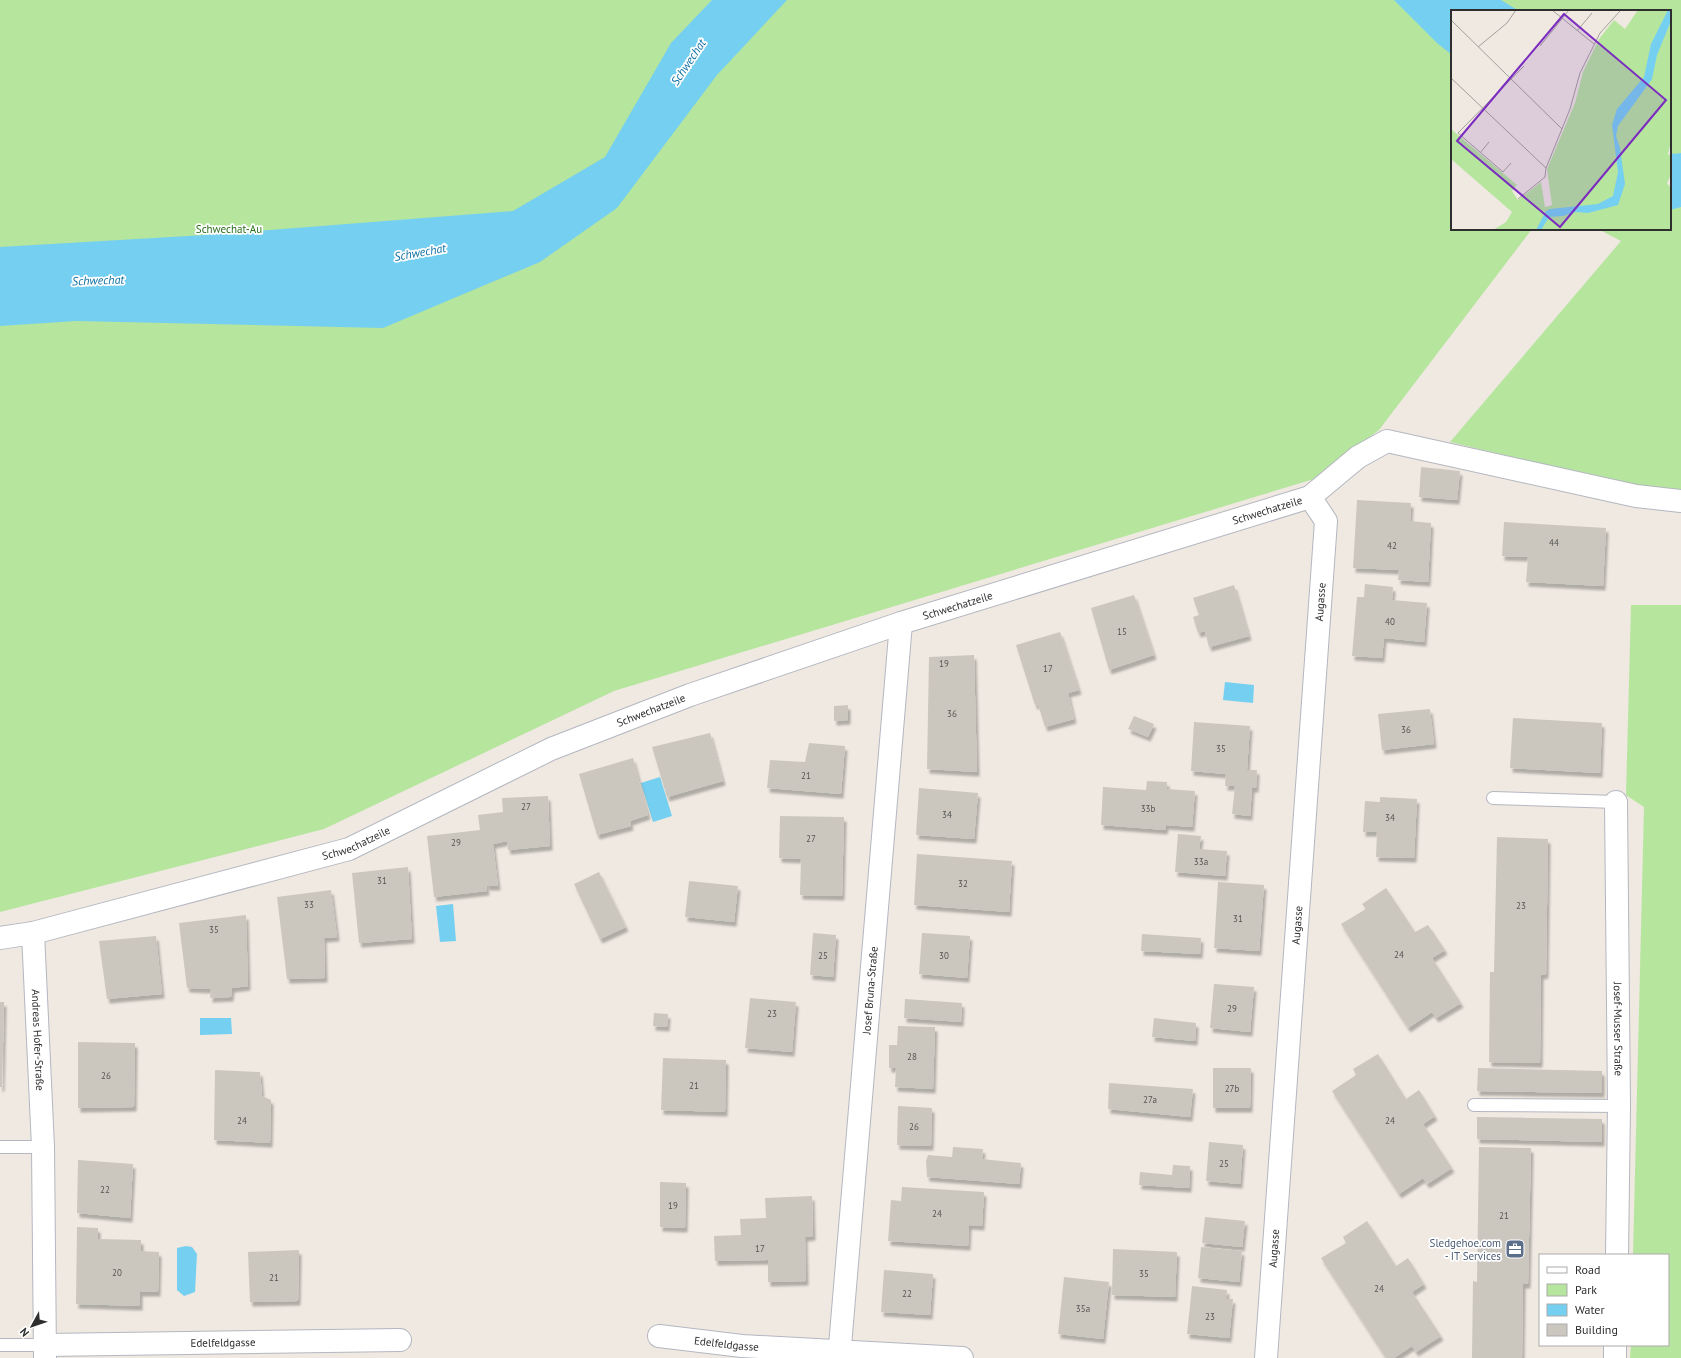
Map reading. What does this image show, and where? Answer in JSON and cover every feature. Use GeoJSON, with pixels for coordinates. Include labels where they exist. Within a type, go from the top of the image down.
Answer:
{"type":"FeatureCollection","features":[{"type":"Feature","properties":{"kind":"street"},"geometry":{"type":"LineString","coordinates":[[1310,497],[1358,457],[1387,441],[1636,496],[1681,502]]}},
{"type":"Feature","properties":{"kind":"street","name":"Schwechatzeile"},"geometry":{"type":"LineString","coordinates":[[0,938],[33,933],[350,850],[551,748],[690,695],[901,623],[1310,497]]}},
{"type":"Feature","properties":{"kind":"street","name":"Augasse"},"geometry":{"type":"LineString","coordinates":[[1266,1358],[1326,521],[1310,497]]}},
{"type":"Feature","properties":{"kind":"street","name":"Josef Bruna-Straße"},"geometry":{"type":"LineString","coordinates":[[840,1355],[901,623]]}},
{"type":"Feature","properties":{"kind":"street","name":"Josef-Musser Straße"},"geometry":{"type":"LineString","coordinates":[[1616,802],[1619,1106],[1616,1254]]}},
{"type":"Feature","properties":{"kind":"street","name":"Andreas Hofer-Straße"},"geometry":{"type":"LineString","coordinates":[[33,933],[43,1147],[45,1352]]}},
{"type":"Feature","properties":{"kind":"street","name":"Edelfeldgasse"},"geometry":{"type":"LineString","coordinates":[[659,1336],[742,1346],[840,1355],[962,1358]]}},
{"type":"Feature","properties":{"kind":"street","name":"Edelfeldgasse"},"geometry":{"type":"LineString","coordinates":[[45,1352],[400,1340]]}},
{"type":"Feature","properties":{"kind":"street"},"geometry":{"type":"LineString","coordinates":[[1615,1346],[1615,1358]]}},
{"type":"Feature","properties":{"kind":"lane"},"geometry":{"type":"LineString","coordinates":[[1493,798],[1616,802]]}},
{"type":"Feature","properties":{"kind":"lane"},"geometry":{"type":"LineString","coordinates":[[1474,1106],[1619,1106]]}},
{"type":"Feature","properties":{"kind":"lane"},"geometry":{"type":"LineString","coordinates":[[0,1147],[43,1147]]}},
{"type":"Feature","properties":{"kind":"lane"},"geometry":{"type":"LineString","coordinates":[[0,1345],[45,1352]]}},
{"type":"Feature","properties":{"kind":"green space","name":"Schwechat-Au"},"geometry":{"type":"Polygon","coordinates":[[[0,0],[1681,0],[1681,492],[1590,476],[1450,442],[1621,241],[1600,230],[1671,230],[1671,10],[1451,10],[1451,230],[1531,230],[1379,430],[1314,479],[614,691],[324,829],[0,912],[0,0]]]}},
{"type":"Feature","properties":{"kind":"green space"},"geometry":{"type":"Polygon","coordinates":[[[1631,605],[1681,605],[1681,1358],[1630,1358],[1631,1346],[1669,1346],[1669,1254],[1633,1254],[1644,807],[1626,795],[1631,605]]]}},
{"type":"Feature","properties":{"kind":"water","name":"Schwechat"},"geometry":{"type":"Polygon","coordinates":[[[712,0],[787,0],[717,75],[617,208],[540,262],[383,328],[76,321],[0,326],[0,247],[205,235],[513,211],[605,157],[671,43],[712,0]]]}},
{"type":"Feature","properties":{"kind":"water"},"geometry":{"type":"Polygon","coordinates":[[[1394,0],[1501,0],[1517,10],[1451,10],[1451,54],[1437,43],[1394,0]]]}},
{"type":"Feature","properties":{"kind":"water"},"geometry":{"type":"Polygon","coordinates":[[[1671,152],[1673,154],[1681,153],[1681,207],[1671,210],[1671,152]]]}},
{"type":"Feature","properties":{"kind":"water"},"geometry":{"type":"Polygon","coordinates":[[[1225,682],[1254,685],[1253,703],[1223,700],[1225,682]]]}},
{"type":"Feature","properties":{"kind":"water"},"geometry":{"type":"Polygon","coordinates":[[[660,777],[672,816],[653,822],[641,783],[660,777]]]}},
{"type":"Feature","properties":{"kind":"water"},"geometry":{"type":"Polygon","coordinates":[[[453,904],[456,941],[440,942],[436,906],[453,904]]]}},
{"type":"Feature","properties":{"kind":"water"},"geometry":{"type":"Polygon","coordinates":[[[200,1018],[231,1018],[232,1034],[200,1035],[200,1018]]]}},
{"type":"Feature","properties":{"kind":"water"},"geometry":{"type":"Polygon","coordinates":[[[186,1246],[192,1247],[197,1254],[195,1292],[184,1296],[177,1290],[177,1248],[186,1246]]]}},
{"type":"Feature","properties":{"kind":"building"},"geometry":{"type":"Polygon","coordinates":[[[1421,467],[1460,471],[1457,500],[1419,497],[1421,467]]]}},
{"type":"Feature","properties":{"kind":"building"},"geometry":{"type":"Polygon","coordinates":[[[1357,500],[1411,503],[1410,521],[1431,523],[1428,582],[1398,580],[1399,570],[1353,568],[1357,500]]]}},
{"type":"Feature","properties":{"kind":"building"},"geometry":{"type":"Polygon","coordinates":[[[1504,522],[1606,528],[1603,586],[1526,582],[1528,557],[1502,556],[1504,522]]]}},
{"type":"Feature","properties":{"kind":"building"},"geometry":{"type":"Polygon","coordinates":[[[1365,584],[1393,587],[1392,600],[1427,603],[1424,642],[1384,638],[1382,658],[1352,656],[1357,597],[1364,597],[1365,584]]]}},
{"type":"Feature","properties":{"kind":"building"},"geometry":{"type":"Polygon","coordinates":[[[1234,585],[1249,636],[1209,647],[1205,631],[1198,633],[1193,617],[1199,615],[1193,598],[1234,585]]]}},
{"type":"Feature","properties":{"kind":"building"},"geometry":{"type":"Polygon","coordinates":[[[1134,595],[1154,655],[1109,670],[1091,608],[1134,595]]]}},
{"type":"Feature","properties":{"kind":"building"},"geometry":{"type":"Polygon","coordinates":[[[1060,632],[1079,690],[1068,693],[1074,719],[1045,727],[1038,704],[1035,705],[1016,645],[1060,632]]]}},
{"type":"Feature","properties":{"kind":"building"},"geometry":{"type":"Polygon","coordinates":[[[974,655],[977,772],[927,769],[929,657],[974,655]]]}},
{"type":"Feature","properties":{"kind":"building"},"geometry":{"type":"Polygon","coordinates":[[[848,705],[848,720],[834,721],[834,706],[848,705]]]}},
{"type":"Feature","properties":{"kind":"building"},"geometry":{"type":"Polygon","coordinates":[[[1430,709],[1434,744],[1382,750],[1378,714],[1430,709]]]}},
{"type":"Feature","properties":{"kind":"building"},"geometry":{"type":"Polygon","coordinates":[[[1134,716],[1154,724],[1148,737],[1128,729],[1134,716]]]}},
{"type":"Feature","properties":{"kind":"building"},"geometry":{"type":"Polygon","coordinates":[[[1513,718],[1602,723],[1600,773],[1510,768],[1513,718]]]}},
{"type":"Feature","properties":{"kind":"building"},"geometry":{"type":"Polygon","coordinates":[[[1194,722],[1250,726],[1247,770],[1257,770],[1256,788],[1252,788],[1250,816],[1232,814],[1235,786],[1225,786],[1226,774],[1191,771],[1194,722]]]}},
{"type":"Feature","properties":{"kind":"building"},"geometry":{"type":"Polygon","coordinates":[[[710,733],[723,781],[667,797],[652,747],[710,733]]]}},
{"type":"Feature","properties":{"kind":"building"},"geometry":{"type":"Polygon","coordinates":[[[809,743],[845,746],[841,794],[767,788],[770,760],[805,762],[809,743]]]}},
{"type":"Feature","properties":{"kind":"building"},"geometry":{"type":"Polygon","coordinates":[[[633,758],[648,815],[630,821],[631,826],[597,835],[579,774],[633,758]]]}},
{"type":"Feature","properties":{"kind":"building"},"geometry":{"type":"Polygon","coordinates":[[[1147,781],[1167,782],[1167,789],[1195,791],[1192,827],[1166,825],[1165,830],[1101,825],[1103,787],[1146,790],[1147,781]]]}},
{"type":"Feature","properties":{"kind":"building"},"geometry":{"type":"Polygon","coordinates":[[[919,788],[978,793],[974,839],[916,835],[919,788]]]}},
{"type":"Feature","properties":{"kind":"building"},"geometry":{"type":"Polygon","coordinates":[[[548,796],[550,846],[508,850],[507,841],[493,844],[498,886],[487,886],[483,863],[487,891],[434,897],[427,836],[480,830],[478,815],[503,812],[502,798],[548,796]]]}},
{"type":"Feature","properties":{"kind":"building"},"geometry":{"type":"Polygon","coordinates":[[[1380,797],[1417,799],[1414,858],[1376,857],[1377,832],[1363,832],[1365,801],[1380,802],[1380,797]]]}},
{"type":"Feature","properties":{"kind":"building"},"geometry":{"type":"Polygon","coordinates":[[[780,816],[844,817],[842,896],[800,895],[801,859],[779,858],[780,816]]]}},
{"type":"Feature","properties":{"kind":"building"},"geometry":{"type":"Polygon","coordinates":[[[1178,834],[1201,836],[1199,849],[1227,851],[1225,876],[1175,872],[1178,834]]]}},
{"type":"Feature","properties":{"kind":"building"},"geometry":{"type":"Polygon","coordinates":[[[1497,837],[1548,839],[1546,974],[1541,975],[1540,1063],[1489,1062],[1490,972],[1494,972],[1497,837]]]}},
{"type":"Feature","properties":{"kind":"building"},"geometry":{"type":"Polygon","coordinates":[[[917,854],[1012,861],[1009,912],[914,905],[917,854]]]}},
{"type":"Feature","properties":{"kind":"building"},"geometry":{"type":"Polygon","coordinates":[[[408,867],[412,939],[359,943],[352,873],[408,867]]]}},
{"type":"Feature","properties":{"kind":"building"},"geometry":{"type":"Polygon","coordinates":[[[599,872],[626,927],[600,939],[574,884],[599,872]]]}},
{"type":"Feature","properties":{"kind":"building"},"geometry":{"type":"Polygon","coordinates":[[[689,881],[738,886],[734,922],[685,917],[689,881]]]}},
{"type":"Feature","properties":{"kind":"building"},"geometry":{"type":"Polygon","coordinates":[[[1218,882],[1264,885],[1259,951],[1214,948],[1218,882]]]}},
{"type":"Feature","properties":{"kind":"building"},"geometry":{"type":"Polygon","coordinates":[[[1386,888],[1415,932],[1428,925],[1445,950],[1432,958],[1461,1003],[1436,1018],[1432,1012],[1408,1028],[1341,924],[1366,909],[1362,904],[1386,888]]]}},
{"type":"Feature","properties":{"kind":"building"},"geometry":{"type":"Polygon","coordinates":[[[331,890],[337,937],[324,938],[325,978],[287,979],[277,897],[331,890]]]}},
{"type":"Feature","properties":{"kind":"building"},"geometry":{"type":"Polygon","coordinates":[[[246,915],[248,986],[232,988],[231,997],[210,998],[211,989],[187,988],[179,923],[246,915]]]}},
{"type":"Feature","properties":{"kind":"building"},"geometry":{"type":"Polygon","coordinates":[[[813,933],[836,935],[833,977],[810,975],[813,933]]]}},
{"type":"Feature","properties":{"kind":"building"},"geometry":{"type":"Polygon","coordinates":[[[922,933],[970,936],[967,978],[919,974],[922,933]]]}},
{"type":"Feature","properties":{"kind":"building"},"geometry":{"type":"Polygon","coordinates":[[[1142,934],[1201,938],[1200,954],[1141,951],[1142,934]]]}},
{"type":"Feature","properties":{"kind":"building"},"geometry":{"type":"Polygon","coordinates":[[[156,936],[162,994],[107,999],[99,941],[156,936]]]}},
{"type":"Feature","properties":{"kind":"building"},"geometry":{"type":"Polygon","coordinates":[[[1214,984],[1254,987],[1250,1032],[1210,1028],[1214,984]]]}},
{"type":"Feature","properties":{"kind":"building"},"geometry":{"type":"Polygon","coordinates":[[[750,998],[796,1002],[792,1052],[745,1048],[750,998]]]}},
{"type":"Feature","properties":{"kind":"building"},"geometry":{"type":"Polygon","coordinates":[[[905,999],[962,1003],[961,1022],[904,1018],[905,999]]]}},
{"type":"Feature","properties":{"kind":"building"},"geometry":{"type":"Polygon","coordinates":[[[0,1002],[4,1002],[2,1087],[0,1087],[0,1002]]]}},
{"type":"Feature","properties":{"kind":"building"},"geometry":{"type":"Polygon","coordinates":[[[654,1013],[668,1014],[667,1027],[653,1026],[654,1013]]]}},
{"type":"Feature","properties":{"kind":"building"},"geometry":{"type":"Polygon","coordinates":[[[1154,1018],[1196,1023],[1195,1041],[1152,1037],[1154,1018]]]}},
{"type":"Feature","properties":{"kind":"building"},"geometry":{"type":"Polygon","coordinates":[[[898,1026],[935,1027],[933,1089],[895,1087],[896,1068],[889,1068],[889,1045],[897,1045],[898,1026]]]}},
{"type":"Feature","properties":{"kind":"building"},"geometry":{"type":"Polygon","coordinates":[[[78,1042],[135,1043],[134,1107],[78,1108],[78,1042]]]}},
{"type":"Feature","properties":{"kind":"building"},"geometry":{"type":"Polygon","coordinates":[[[1378,1054],[1406,1099],[1419,1090],[1435,1116],[1423,1124],[1452,1168],[1427,1184],[1423,1178],[1399,1194],[1332,1091],[1356,1075],[1353,1069],[1378,1054]]]}},
{"type":"Feature","properties":{"kind":"building"},"geometry":{"type":"Polygon","coordinates":[[[663,1058],[726,1060],[725,1112],[661,1110],[663,1058]]]}},
{"type":"Feature","properties":{"kind":"building"},"geometry":{"type":"Polygon","coordinates":[[[1213,1068],[1251,1068],[1250,1108],[1213,1108],[1213,1068]]]}},
{"type":"Feature","properties":{"kind":"building"},"geometry":{"type":"Polygon","coordinates":[[[1478,1068],[1602,1071],[1602,1093],[1477,1091],[1478,1068]]]}},
{"type":"Feature","properties":{"kind":"building"},"geometry":{"type":"Polygon","coordinates":[[[215,1070],[260,1072],[262,1096],[271,1100],[270,1143],[214,1140],[215,1070]]]}},
{"type":"Feature","properties":{"kind":"building"},"geometry":{"type":"Polygon","coordinates":[[[1109,1083],[1193,1089],[1190,1117],[1108,1109],[1109,1083]]]}},
{"type":"Feature","properties":{"kind":"building"},"geometry":{"type":"Polygon","coordinates":[[[898,1106],[932,1108],[931,1146],[897,1145],[898,1106]]]}},
{"type":"Feature","properties":{"kind":"building"},"geometry":{"type":"Polygon","coordinates":[[[1477,1117],[1602,1119],[1602,1142],[1477,1139],[1477,1117]]]}},
{"type":"Feature","properties":{"kind":"building"},"geometry":{"type":"Polygon","coordinates":[[[1209,1142],[1243,1145],[1240,1184],[1206,1181],[1209,1142]]]}},
{"type":"Feature","properties":{"kind":"building"},"geometry":{"type":"Polygon","coordinates":[[[953,1147],[983,1149],[982,1159],[1021,1163],[1019,1184],[927,1177],[926,1161],[928,1155],[952,1157],[953,1147]]]}},
{"type":"Feature","properties":{"kind":"building"},"geometry":{"type":"Polygon","coordinates":[[[1479,1147],[1531,1148],[1528,1284],[1523,1284],[1522,1358],[1472,1358],[1473,1281],[1477,1282],[1479,1147]]]}},
{"type":"Feature","properties":{"kind":"building"},"geometry":{"type":"Polygon","coordinates":[[[78,1160],[133,1164],[130,1218],[77,1213],[78,1160]]]}},
{"type":"Feature","properties":{"kind":"building"},"geometry":{"type":"Polygon","coordinates":[[[1173,1165],[1190,1166],[1189,1188],[1139,1185],[1140,1172],[1172,1175],[1173,1165]]]}},
{"type":"Feature","properties":{"kind":"building"},"geometry":{"type":"Polygon","coordinates":[[[660,1182],[686,1183],[685,1228],[660,1227],[660,1182]]]}},
{"type":"Feature","properties":{"kind":"building"},"geometry":{"type":"Polygon","coordinates":[[[902,1187],[984,1192],[982,1226],[969,1225],[968,1246],[888,1241],[891,1200],[901,1201],[902,1187]]]}},
{"type":"Feature","properties":{"kind":"building"},"geometry":{"type":"Polygon","coordinates":[[[812,1196],[813,1236],[805,1237],[806,1281],[768,1282],[768,1260],[715,1261],[714,1236],[741,1235],[740,1219],[766,1218],[765,1198],[812,1196]]]}},
{"type":"Feature","properties":{"kind":"building"},"geometry":{"type":"Polygon","coordinates":[[[1205,1217],[1245,1221],[1242,1247],[1202,1243],[1205,1217]]]}},
{"type":"Feature","properties":{"kind":"building"},"geometry":{"type":"Polygon","coordinates":[[[1367,1221],[1396,1266],[1408,1258],[1424,1284],[1412,1292],[1441,1336],[1416,1352],[1412,1346],[1394,1358],[1386,1358],[1321,1258],[1346,1243],[1343,1237],[1367,1221]]]}},
{"type":"Feature","properties":{"kind":"building"},"geometry":{"type":"Polygon","coordinates":[[[77,1227],[98,1228],[98,1239],[141,1240],[141,1251],[159,1252],[158,1292],[140,1292],[140,1306],[76,1304],[77,1227]]]}},
{"type":"Feature","properties":{"kind":"building"},"geometry":{"type":"Polygon","coordinates":[[[1201,1247],[1242,1251],[1239,1282],[1198,1278],[1201,1247]]]}},
{"type":"Feature","properties":{"kind":"building"},"geometry":{"type":"Polygon","coordinates":[[[1113,1249],[1177,1252],[1175,1297],[1112,1295],[1113,1249]]]}},
{"type":"Feature","properties":{"kind":"building"},"geometry":{"type":"Polygon","coordinates":[[[299,1250],[298,1301],[250,1302],[248,1252],[299,1250]]]}},
{"type":"Feature","properties":{"kind":"building"},"geometry":{"type":"Polygon","coordinates":[[[884,1270],[933,1274],[930,1315],[881,1312],[884,1270]]]}},
{"type":"Feature","properties":{"kind":"building"},"geometry":{"type":"Polygon","coordinates":[[[1064,1277],[1109,1282],[1103,1339],[1058,1334],[1064,1277]]]}},
{"type":"Feature","properties":{"kind":"building"},"geometry":{"type":"Polygon","coordinates":[[[1192,1286],[1227,1290],[1226,1299],[1233,1299],[1229,1338],[1187,1334],[1192,1286]]]}},
{"type":"Feature","properties":{"kind":"place","name":"Sledgehoe.com - IT Services"},"geometry":{"type":"Point","coordinates":[1515,1249]}}]}
